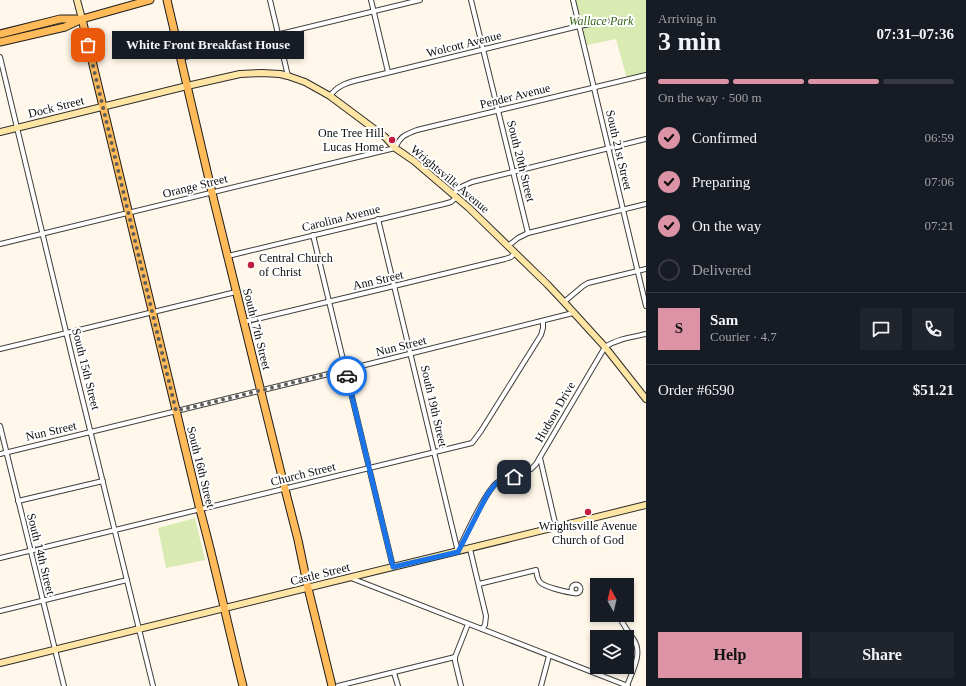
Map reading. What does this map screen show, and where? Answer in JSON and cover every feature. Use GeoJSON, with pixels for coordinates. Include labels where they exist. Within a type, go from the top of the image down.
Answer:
{"type":"FeatureCollection","features":[{"type":"Feature","properties":{"kind":"main road"},"geometry":{"type":"LineString","coordinates":[[0,42],[65,27],[82,19],[150,0]]}},
{"type":"Feature","properties":{"kind":"main road","name":"South 17th Street"},"geometry":{"type":"LineString","coordinates":[[167,0],[332,686]]}},
{"type":"Feature","properties":{"kind":"main road"},"geometry":{"type":"LineString","coordinates":[[0,34],[60,19],[82,19]]}},
{"type":"Feature","properties":{"kind":"main road","name":"South 16th Street"},"geometry":{"type":"LineString","coordinates":[[82,19],[102,107],[243,686]]}},
{"type":"Feature","properties":{"kind":"street"},"geometry":{"type":"LineString","coordinates":[[77,0],[82,19]]}},
{"type":"Feature","properties":{"kind":"street"},"geometry":{"type":"LineString","coordinates":[[270,0],[288,76]]}},
{"type":"Feature","properties":{"kind":"street"},"geometry":{"type":"LineString","coordinates":[[371,0],[388,72]]}},
{"type":"Feature","properties":{"kind":"street"},"geometry":{"type":"LineString","coordinates":[[181,58],[420,0]]}},
{"type":"Feature","properties":{"kind":"street","name":"South 20th Street"},"geometry":{"type":"LineString","coordinates":[[471,0],[528,233]]}},
{"type":"Feature","properties":{"kind":"street","name":"South 21st Street"},"geometry":{"type":"LineString","coordinates":[[573,0],[646,306]]}},
{"type":"Feature","properties":{"kind":"street","name":"Wolcott Avenue"},"geometry":{"type":"LineString","coordinates":[[330,96],[335,90],[346,83],[579,26],[607,21]]}},
{"type":"Feature","properties":{"kind":"street","name":"South 15th Street"},"geometry":{"type":"LineString","coordinates":[[0,56],[66,333],[153,686]]}},
{"type":"Feature","properties":{"kind":"street","name":"Wrightsville Avenue"},"geometry":{"type":"LineString","coordinates":[[188,86],[240,74],[280,74],[313,86],[330,96],[385,137],[395,148],[414,161],[469,208],[564,302],[605,347],[646,399]]}},
{"type":"Feature","properties":{"kind":"street","name":"Pender Avenue"},"geometry":{"type":"LineString","coordinates":[[395,148],[400,139],[417,130],[646,75]]}},
{"type":"Feature","properties":{"kind":"street","name":"Dock Street"},"geometry":{"type":"LineString","coordinates":[[0,132],[188,86]]}},
{"type":"Feature","properties":{"kind":"street","name":"Carolina Avenue"},"geometry":{"type":"LineString","coordinates":[[228,256],[444,204],[451,202],[461,187],[472,182],[646,140]]}},
{"type":"Feature","properties":{"kind":"street","name":"Orange Street"},"geometry":{"type":"LineString","coordinates":[[0,244],[395,148]]}},
{"type":"Feature","properties":{"kind":"street"},"geometry":{"type":"LineString","coordinates":[[508,246],[518,238],[528,233],[646,204]]}},
{"type":"Feature","properties":{"kind":"street","name":"South 19th Street"},"geometry":{"type":"LineString","coordinates":[[378,220],[458,552]]}},
{"type":"Feature","properties":{"kind":"street"},"geometry":{"type":"LineString","coordinates":[[313,235],[393,567]]}},
{"type":"Feature","properties":{"kind":"street","name":"Ann Street"},"geometry":{"type":"LineString","coordinates":[[244,322],[505,259],[515,253]]}},
{"type":"Feature","properties":{"kind":"street"},"geometry":{"type":"LineString","coordinates":[[564,302],[588,283],[646,269]]}},
{"type":"Feature","properties":{"kind":"street"},"geometry":{"type":"LineString","coordinates":[[0,349],[236,292]]}},
{"type":"Feature","properties":{"kind":"street","name":"Nun Street"},"geometry":{"type":"LineString","coordinates":[[0,454],[573,313]]}},
{"type":"Feature","properties":{"kind":"street","name":"Church Street"},"geometry":{"type":"LineString","coordinates":[[0,558],[472,443],[541,334],[543,321]]}},
{"type":"Feature","properties":{"kind":"street"},"geometry":{"type":"LineString","coordinates":[[605,347],[618,340],[646,334]]}},
{"type":"Feature","properties":{"kind":"street","name":"Hudson Drive"},"geometry":{"type":"LineString","coordinates":[[458,552],[487,495],[496,484],[500,481],[524,473],[535,466],[605,347]]}},
{"type":"Feature","properties":{"kind":"street","name":"South 14th Street"},"geometry":{"type":"LineString","coordinates":[[0,426],[64,686]]}},
{"type":"Feature","properties":{"kind":"street"},"geometry":{"type":"LineString","coordinates":[[540,458],[556,527]]}},
{"type":"Feature","properties":{"kind":"street"},"geometry":{"type":"LineString","coordinates":[[18,501],[103,481]]}},
{"type":"Feature","properties":{"kind":"street","name":"Castle Street"},"geometry":{"type":"LineString","coordinates":[[0,663],[646,505]]}},
{"type":"Feature","properties":{"kind":"street"},"geometry":{"type":"LineString","coordinates":[[470,548],[486,616],[485,625],[482,629]]}},
{"type":"Feature","properties":{"kind":"street"},"geometry":{"type":"LineString","coordinates":[[479,584],[536,570],[538,581],[543,584],[566,592],[573,592]]}},
{"type":"Feature","properties":{"kind":"street"},"geometry":{"type":"LineString","coordinates":[[350,578],[628,686],[638,652],[635,643],[622,622]]}},
{"type":"Feature","properties":{"kind":"street"},"geometry":{"type":"LineString","coordinates":[[0,611],[127,580]]}},
{"type":"Feature","properties":{"kind":"street"},"geometry":{"type":"LineString","coordinates":[[461,686],[455,657],[468,624]]}},
{"type":"Feature","properties":{"kind":"street"},"geometry":{"type":"LineString","coordinates":[[541,686],[549,656]]}},
{"type":"Feature","properties":{"kind":"street"},"geometry":{"type":"LineString","coordinates":[[338,686],[455,657]]}},
{"type":"Feature","properties":{"kind":"street"},"geometry":{"type":"LineString","coordinates":[[394,672],[398,686]]}},
{"type":"Feature","properties":{"kind":"green space","name":"Wallace Park"},"geometry":{"type":"Polygon","coordinates":[[[573,0],[646,0],[646,75],[627,79],[616,39],[583,46],[573,0]]]}},
{"type":"Feature","properties":{"kind":"green space"},"geometry":{"type":"Polygon","coordinates":[[[195,518],[205,560],[166,568],[158,528],[195,518]]]}},
{"type":"Feature","properties":{"kind":"way so far"},"geometry":{"type":"LineString","coordinates":[[88,45],[176,411],[345,370],[347,376]]}},
{"type":"Feature","properties":{"kind":"place","name":"White Front Breakfast House"},"geometry":{"type":"Point","coordinates":[88,45]}},
{"type":"Feature","properties":{"kind":"place","name":"One Tree Hill Lucas Home"},"geometry":{"type":"Point","coordinates":[392,140]}},
{"type":"Feature","properties":{"kind":"place","name":"Central Church of Christ"},"geometry":{"type":"Point","coordinates":[251,265]}},
{"type":"Feature","properties":{"kind":"place","name":"Wrightsville Avenue Church of God"},"geometry":{"type":"Point","coordinates":[588,512]}},
{"type":"Feature","properties":{"kind":"route"},"geometry":{"type":"LineString","coordinates":[[347,376],[393,567],[458,552],[487,495],[498,482],[514,477]]}}]}
